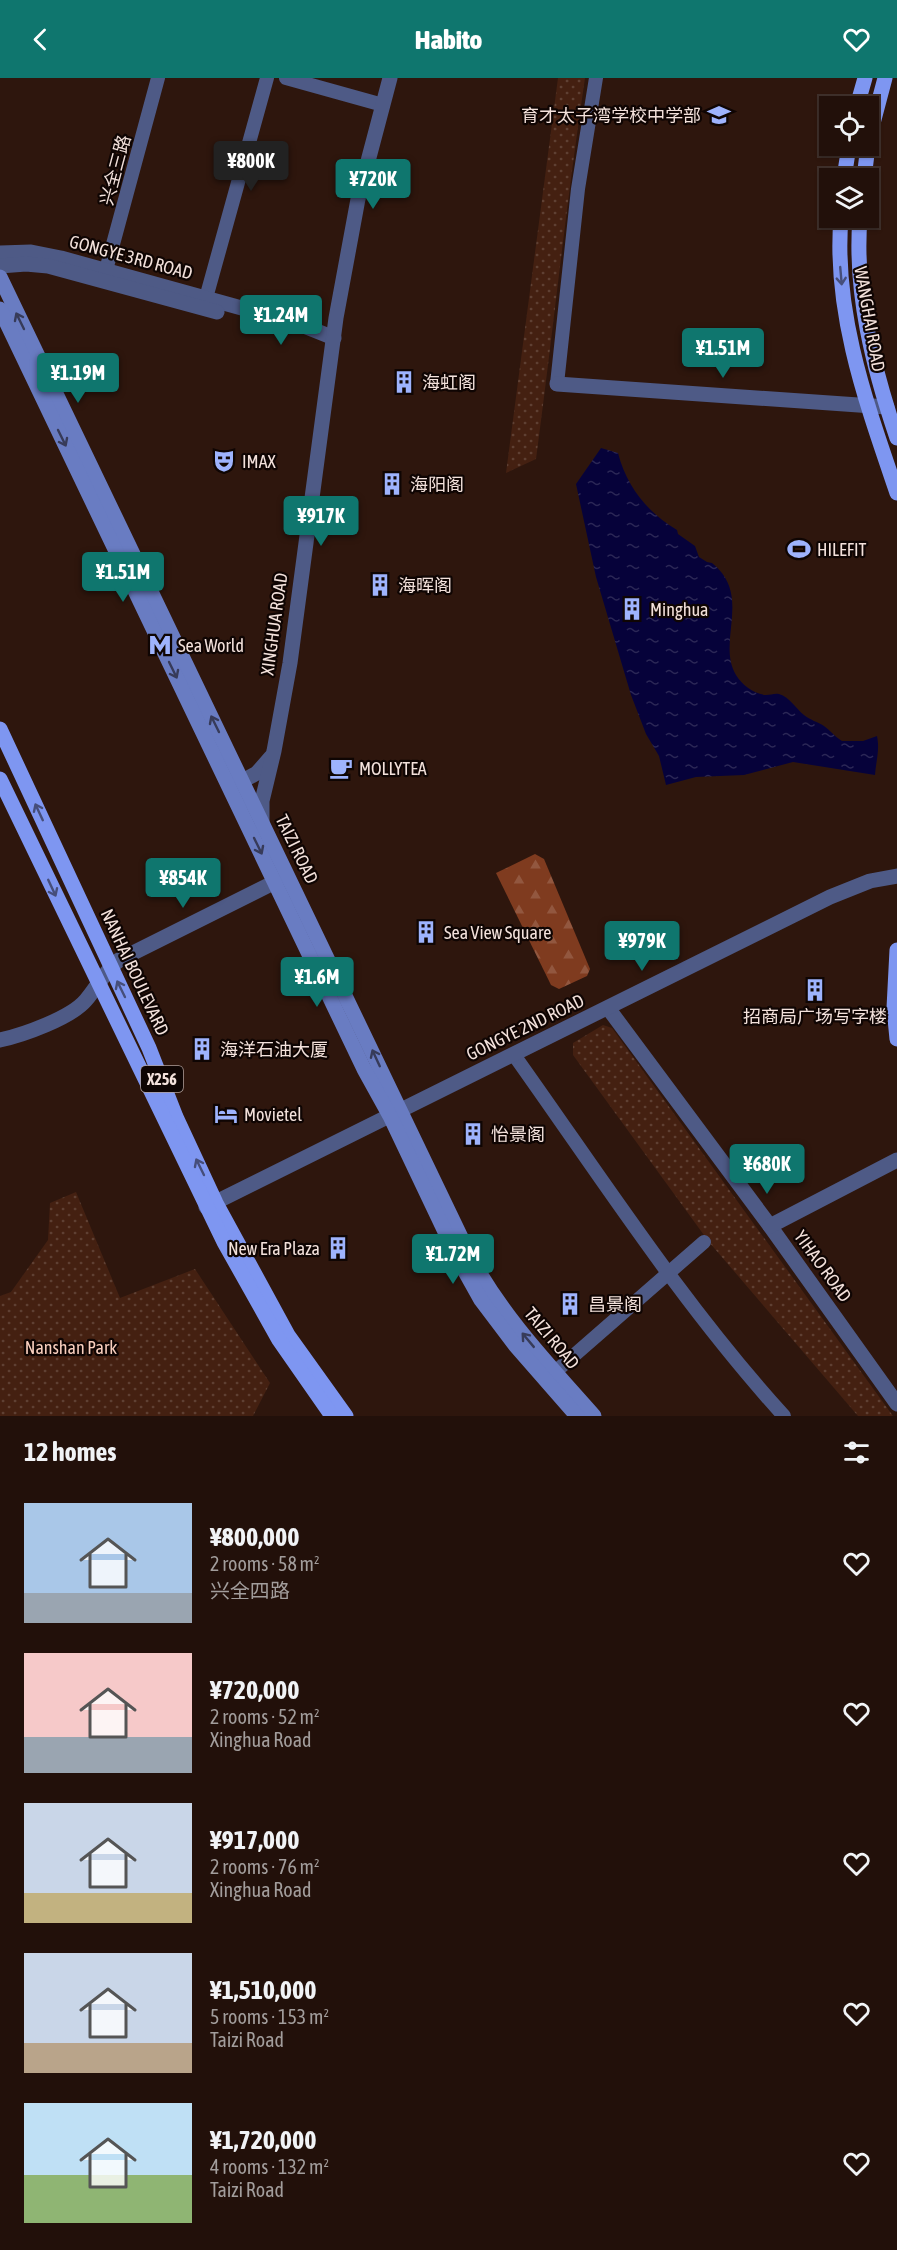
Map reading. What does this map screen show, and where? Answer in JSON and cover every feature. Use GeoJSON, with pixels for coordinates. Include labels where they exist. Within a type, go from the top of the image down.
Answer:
{"type":"FeatureCollection","features":[{"type":"Feature","properties":{"kind":"main road"},"geometry":{"type":"LineString","coordinates":[[860,96],[865,78]]}},
{"type":"Feature","properties":{"kind":"main road"},"geometry":{"type":"LineString","coordinates":[[879,101],[885,78]]}},
{"type":"Feature","properties":{"kind":"main road","name":"WANGHAI ROAD"},"geometry":{"type":"LineString","coordinates":[[841,228],[840,262],[844,306],[867,406],[897,493]]}},
{"type":"Feature","properties":{"kind":"main road","name":"WANGHAI ROAD"},"geometry":{"type":"LineString","coordinates":[[860,228],[862,304],[872,350],[892,407],[897,438]]}},
{"type":"Feature","properties":{"kind":"main road","name":"TAIZI ROAD"},"geometry":{"type":"LineString","coordinates":[[0,277],[262,821],[458,1259],[481,1300],[515,1345],[577,1416]]}},
{"type":"Feature","properties":{"kind":"main road","name":"TAIZI ROAD"},"geometry":{"type":"LineString","coordinates":[[0,309],[364,1069],[395,1114],[479,1273],[506,1312],[594,1416]]}},
{"type":"Feature","properties":{"kind":"main road","name":"NANHAI BOULEVARD"},"geometry":{"type":"LineString","coordinates":[[0,729],[149,1048],[211,1205],[288,1335],[346,1416]]}},
{"type":"Feature","properties":{"kind":"main road","name":"NANHAI BOULEVARD"},"geometry":{"type":"LineString","coordinates":[[0,778],[98,984],[279,1340],[332,1416]]}},
{"type":"Feature","properties":{"kind":"main road"},"geometry":{"type":"LineString","coordinates":[[897,950],[894,1008],[897,1039]]}},
{"type":"Feature","properties":{"kind":"street","name":"兴全三路"},"geometry":{"type":"LineString","coordinates":[[106,270],[158,78]]}},
{"type":"Feature","properties":{"kind":"street"},"geometry":{"type":"LineString","coordinates":[[206,298],[267,78]]}},
{"type":"Feature","properties":{"kind":"street"},"geometry":{"type":"LineString","coordinates":[[286,78],[383,105]]}},
{"type":"Feature","properties":{"kind":"street","name":"XINGHUA ROAD"},"geometry":{"type":"LineString","coordinates":[[262,821],[262,801],[274,751],[290,663],[334,338],[358,199],[390,78]]}},
{"type":"Feature","properties":{"kind":"street"},"geometry":{"type":"LineString","coordinates":[[596,78],[578,189],[557,384],[892,407]]}},
{"type":"Feature","properties":{"kind":"street","name":"GONGYE 3RD ROAD"},"geometry":{"type":"LineString","coordinates":[[0,253],[42,254],[106,270],[299,324],[334,338]]}},
{"type":"Feature","properties":{"kind":"street","name":"GONGYE 3RD ROAD"},"geometry":{"type":"LineString","coordinates":[[0,266],[26,264],[48,266],[296,333],[334,338]]}},
{"type":"Feature","properties":{"kind":"street","name":"XINGHUA ROAD"},"geometry":{"type":"LineString","coordinates":[[240,777],[246,779],[254,776],[274,751]]}},
{"type":"Feature","properties":{"kind":"street","name":"GONGYE 2ND ROAD"},"geometry":{"type":"LineString","coordinates":[[211,1205],[830,897],[870,881],[897,876]]}},
{"type":"Feature","properties":{"kind":"street"},"geometry":{"type":"LineString","coordinates":[[0,1040],[28,1032],[78,1009],[110,966],[128,954],[275,882]]}},
{"type":"Feature","properties":{"kind":"street","name":"YIHAO ROAD"},"geometry":{"type":"LineString","coordinates":[[608,1008],[770,1226],[897,1404]]}},
{"type":"Feature","properties":{"kind":"street"},"geometry":{"type":"LineString","coordinates":[[514,1054],[668,1272],[750,1379],[784,1416]]}},
{"type":"Feature","properties":{"kind":"street"},"geometry":{"type":"LineString","coordinates":[[770,1226],[897,1160]]}},
{"type":"Feature","properties":{"kind":"street"},"geometry":{"type":"LineString","coordinates":[[555,1372],[704,1242]]}},
{"type":"Feature","properties":{"kind":"green space"},"geometry":{"type":"Polygon","coordinates":[[[558,78],[585,78],[536,459],[506,473],[558,78]]]}},
{"type":"Feature","properties":{"kind":"green space"},"geometry":{"type":"Polygon","coordinates":[[[535,854],[544,859],[590,969],[587,976],[559,989],[551,985],[496,873],[535,854]]]}},
{"type":"Feature","properties":{"kind":"green space"},"geometry":{"type":"Polygon","coordinates":[[[603,1025],[612,1028],[893,1416],[858,1416],[709,1242],[573,1055],[573,1043],[603,1025]]]}},
{"type":"Feature","properties":{"kind":"green space","name":"Nanshan Park"},"geometry":{"type":"Polygon","coordinates":[[[76,1192],[120,1298],[195,1269],[270,1383],[253,1416],[0,1416],[0,1296],[11,1292],[48,1240],[50,1203],[76,1192]]]}},
{"type":"Feature","properties":{"kind":"water"},"geometry":{"type":"Polygon","coordinates":[[[601,448],[618,453],[627,477],[640,498],[656,515],[695,546],[699,557],[712,563],[724,576],[730,590],[732,604],[731,662],[739,679],[757,693],[777,694],[790,700],[804,715],[824,726],[842,741],[863,741],[877,736],[875,775],[793,762],[744,775],[696,777],[666,785],[659,756],[646,734],[631,695],[596,577],[576,484],[601,448]]]}},
{"type":"Feature","properties":{"kind":"place","name":"育才太子湾学校中学部"},"geometry":{"type":"Point","coordinates":[719,115]}},
{"type":"Feature","properties":{"kind":"place","name":"海虹阁"},"geometry":{"type":"Point","coordinates":[404,382]}},
{"type":"Feature","properties":{"kind":"place","name":"IMAX"},"geometry":{"type":"Point","coordinates":[224,461]}},
{"type":"Feature","properties":{"kind":"place","name":"海阳阁"},"geometry":{"type":"Point","coordinates":[392,484]}},
{"type":"Feature","properties":{"kind":"place","name":"HILEFIT"},"geometry":{"type":"Point","coordinates":[799,549]}},
{"type":"Feature","properties":{"kind":"place","name":"海晖阁"},"geometry":{"type":"Point","coordinates":[380,585]}},
{"type":"Feature","properties":{"kind":"place","name":"Minghua"},"geometry":{"type":"Point","coordinates":[632,609]}},
{"type":"Feature","properties":{"kind":"place","name":"Sea World"},"geometry":{"type":"Point","coordinates":[160,645]}},
{"type":"Feature","properties":{"kind":"place","name":"MOLLYTEA"},"geometry":{"type":"Point","coordinates":[341,768]}},
{"type":"Feature","properties":{"kind":"place","name":"Sea View Square"},"geometry":{"type":"Point","coordinates":[426,932]}},
{"type":"Feature","properties":{"kind":"place","name":"招商局广场写字楼"},"geometry":{"type":"Point","coordinates":[815,990]}},
{"type":"Feature","properties":{"kind":"place","name":"海洋石油大厦"},"geometry":{"type":"Point","coordinates":[202,1049]}},
{"type":"Feature","properties":{"kind":"place","name":"Movietel"},"geometry":{"type":"Point","coordinates":[226,1114]}},
{"type":"Feature","properties":{"kind":"place","name":"怡景阁"},"geometry":{"type":"Point","coordinates":[473,1134]}},
{"type":"Feature","properties":{"kind":"place","name":"New Era Plaza"},"geometry":{"type":"Point","coordinates":[338,1248]}},
{"type":"Feature","properties":{"kind":"place","name":"昌景阁"},"geometry":{"type":"Point","coordinates":[570,1304]}}]}
